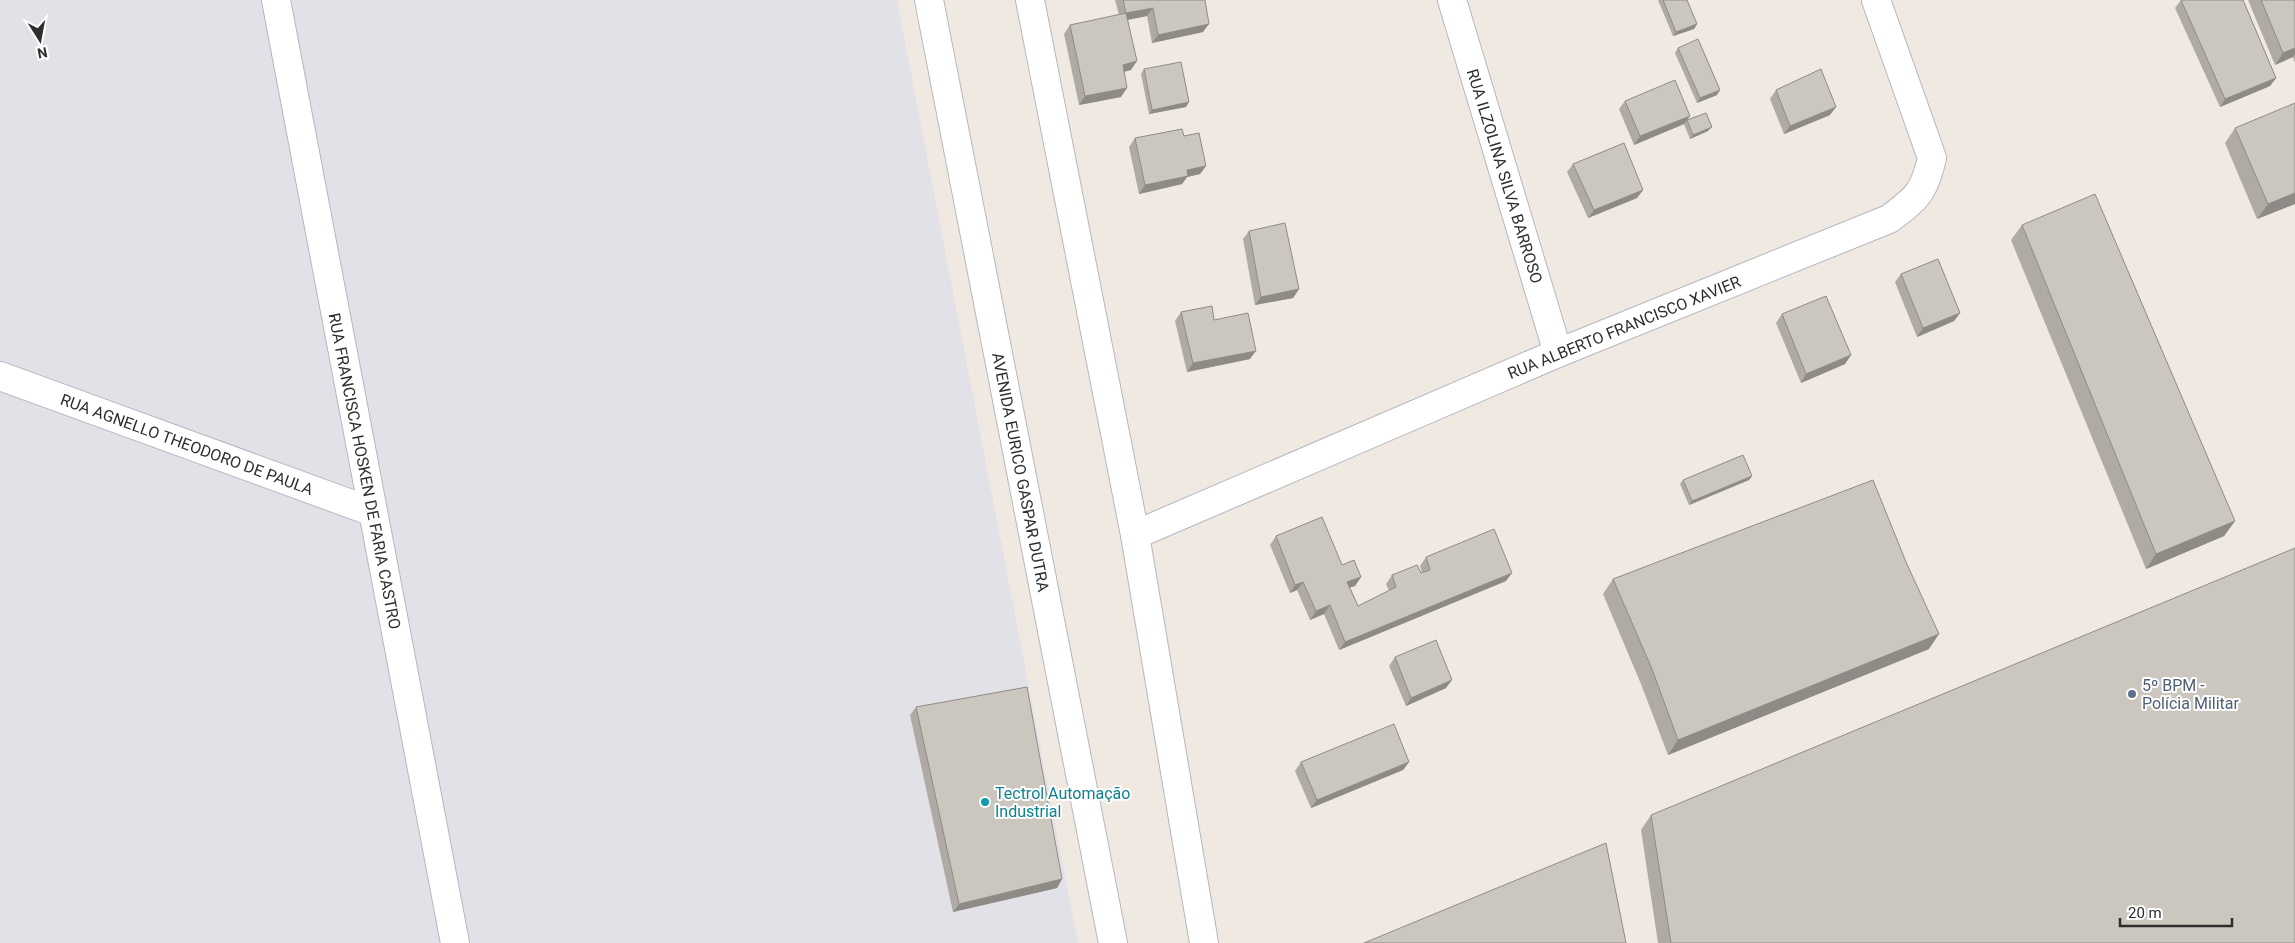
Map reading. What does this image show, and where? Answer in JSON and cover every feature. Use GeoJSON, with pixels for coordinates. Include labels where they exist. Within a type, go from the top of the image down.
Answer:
{"type":"FeatureCollection","features":[{"type":"Feature","properties":{"kind":"street","name":"RUA FRANCISCA HOSKEN DE FARIA CASTRO"},"geometry":{"type":"LineString","coordinates":[[276,0],[455,943]]}},
{"type":"Feature","properties":{"kind":"street","name":"AVENIDA EURICO GASPAR DUTRA"},"geometry":{"type":"LineString","coordinates":[[929,0],[1113,943]]}},
{"type":"Feature","properties":{"kind":"street"},"geometry":{"type":"LineString","coordinates":[[1030,0],[1134,535],[1204,943]]}},
{"type":"Feature","properties":{"kind":"street","name":"RUA ILZOLINA SILVA BARROSO"},"geometry":{"type":"LineString","coordinates":[[1452,0],[1558,353]]}},
{"type":"Feature","properties":{"kind":"street","name":"RUA ALBERTO FRANCISCO XAVIER"},"geometry":{"type":"LineString","coordinates":[[1134,535],[1558,353],[1889,219],[1913,201],[1926,185],[1932,158],[1876,0]]}},
{"type":"Feature","properties":{"kind":"street","name":"RUA AGNELLO THEODORO DE PAULA"},"geometry":{"type":"LineString","coordinates":[[0,376],[373,512]]}},
{"type":"Feature","properties":{"kind":"shaded area"},"geometry":{"type":"Polygon","coordinates":[[[0,0],[897,0],[1078,943],[0,943],[0,0]]]}},
{"type":"Feature","properties":{"kind":"building"},"geometry":{"type":"Polygon","coordinates":[[[1123,0],[1205,0],[1209,24],[1158,35],[1153,8],[1126,13],[1123,0]]]}},
{"type":"Feature","properties":{"kind":"building"},"geometry":{"type":"Polygon","coordinates":[[[1663,0],[1687,0],[1697,24],[1676,32],[1663,0]]]}},
{"type":"Feature","properties":{"kind":"building"},"geometry":{"type":"Polygon","coordinates":[[[2181,0],[2243,0],[2276,78],[2225,99],[2181,0]]]}},
{"type":"Feature","properties":{"kind":"building"},"geometry":{"type":"Polygon","coordinates":[[[2261,0],[2295,0],[2295,48],[2283,53],[2261,0]]]}},
{"type":"Feature","properties":{"kind":"building"},"geometry":{"type":"Polygon","coordinates":[[[1126,13],[1137,61],[1123,65],[1127,88],[1085,96],[1070,25],[1126,13]]]}},
{"type":"Feature","properties":{"kind":"building"},"geometry":{"type":"Polygon","coordinates":[[[1698,39],[1720,90],[1700,98],[1678,48],[1698,39]]]}},
{"type":"Feature","properties":{"kind":"building"},"geometry":{"type":"Polygon","coordinates":[[[1181,62],[1189,102],[1152,110],[1144,69],[1181,62]]]}},
{"type":"Feature","properties":{"kind":"building"},"geometry":{"type":"Polygon","coordinates":[[[1821,69],[1836,107],[1790,126],[1776,90],[1821,69]]]}},
{"type":"Feature","properties":{"kind":"building"},"geometry":{"type":"Polygon","coordinates":[[[1675,80],[1690,116],[1640,136],[1625,101],[1675,80]]]}},
{"type":"Feature","properties":{"kind":"building"},"geometry":{"type":"Polygon","coordinates":[[[2295,103],[2295,193],[2268,204],[2235,128],[2295,103]]]}},
{"type":"Feature","properties":{"kind":"building"},"geometry":{"type":"Polygon","coordinates":[[[1706,113],[1712,127],[1693,135],[1687,120],[1706,113]]]}},
{"type":"Feature","properties":{"kind":"building"},"geometry":{"type":"Polygon","coordinates":[[[1182,129],[1184,136],[1199,133],[1206,166],[1187,170],[1188,176],[1145,185],[1135,138],[1182,129]]]}},
{"type":"Feature","properties":{"kind":"building"},"geometry":{"type":"Polygon","coordinates":[[[1624,143],[1643,190],[1594,210],[1573,164],[1624,143]]]}},
{"type":"Feature","properties":{"kind":"building"},"geometry":{"type":"Polygon","coordinates":[[[2095,194],[2235,521],[2156,554],[2022,225],[2095,194]]]}},
{"type":"Feature","properties":{"kind":"building"},"geometry":{"type":"Polygon","coordinates":[[[1285,223],[1299,289],[1261,297],[1249,231],[1285,223]]]}},
{"type":"Feature","properties":{"kind":"building"},"geometry":{"type":"Polygon","coordinates":[[[1938,259],[1960,313],[1923,328],[1901,274],[1938,259]]]}},
{"type":"Feature","properties":{"kind":"building"},"geometry":{"type":"Polygon","coordinates":[[[1826,296],[1851,355],[1806,374],[1782,314],[1826,296]]]}},
{"type":"Feature","properties":{"kind":"building"},"geometry":{"type":"Polygon","coordinates":[[[1212,306],[1214,320],[1248,313],[1256,351],[1193,363],[1181,312],[1212,306]]]}},
{"type":"Feature","properties":{"kind":"building"},"geometry":{"type":"Polygon","coordinates":[[[1743,455],[1752,476],[1692,501],[1683,480],[1743,455]]]}},
{"type":"Feature","properties":{"kind":"building"},"geometry":{"type":"Polygon","coordinates":[[[1873,480],[1906,562],[1939,634],[1678,740],[1652,669],[1613,579],[1873,480]]]}},
{"type":"Feature","properties":{"kind":"building"},"geometry":{"type":"Polygon","coordinates":[[[1322,517],[1342,565],[1354,560],[1361,577],[1347,582],[1358,606],[1396,587],[1392,575],[1417,565],[1421,573],[1430,570],[1426,557],[1494,529],[1512,573],[1345,642],[1330,605],[1316,611],[1303,582],[1295,585],[1276,536],[1322,517]]]}},
{"type":"Feature","properties":{"kind":"building","name":"5º BPM - Polícia Militar"},"geometry":{"type":"Polygon","coordinates":[[[2295,548],[2295,943],[1671,943],[1651,815],[2295,548]]]}},
{"type":"Feature","properties":{"kind":"building"},"geometry":{"type":"Polygon","coordinates":[[[1436,640],[1452,680],[1411,698],[1395,657],[1436,640]]]}},
{"type":"Feature","properties":{"kind":"building","name":"Tectrol Automação Industrial"},"geometry":{"type":"Polygon","coordinates":[[[1027,687],[1062,879],[959,904],[916,707],[1027,687]]]}},
{"type":"Feature","properties":{"kind":"building"},"geometry":{"type":"Polygon","coordinates":[[[1394,724],[1409,762],[1317,800],[1301,762],[1394,724]]]}},
{"type":"Feature","properties":{"kind":"building"},"geometry":{"type":"Polygon","coordinates":[[[1606,843],[1626,943],[1364,943],[1606,843]]]}},
{"type":"Feature","properties":{"kind":"place","name":"5º BPM - Polícia Militar"},"geometry":{"type":"Point","coordinates":[2132,694]}},
{"type":"Feature","properties":{"kind":"place","name":"Tectrol Automação Industrial"},"geometry":{"type":"Point","coordinates":[985,802]}}]}
